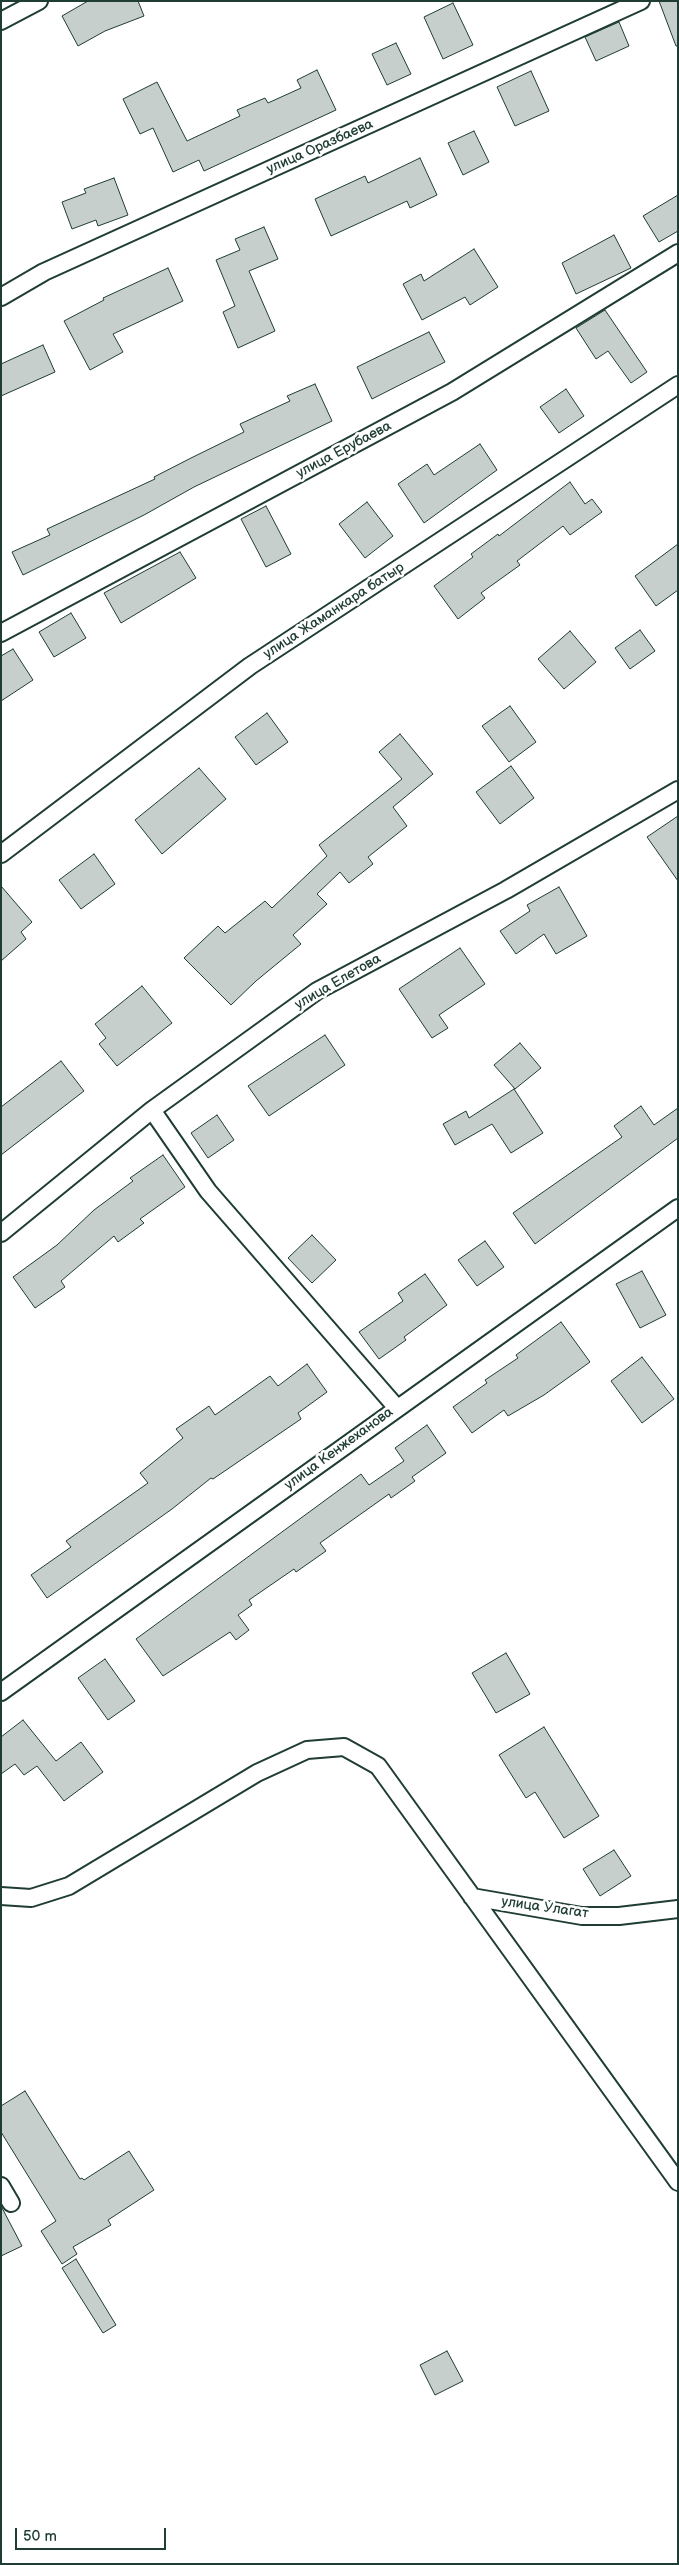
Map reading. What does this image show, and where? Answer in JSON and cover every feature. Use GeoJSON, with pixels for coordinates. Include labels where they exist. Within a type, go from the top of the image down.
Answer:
{"type":"FeatureCollection","features":[{"type":"Feature","properties":{"kind":"street"},"geometry":{"type":"LineString","coordinates":[[1,21],[39,1]]}},
{"type":"Feature","properties":{"kind":"street","name":"улица Оразбаева"},"geometry":{"type":"LineString","coordinates":[[1,297],[44,272],[641,1]]}},
{"type":"Feature","properties":{"kind":"street","name":"улица Ерубаева"},"geometry":{"type":"LineString","coordinates":[[1,633],[452,392],[678,252]]}},
{"type":"Feature","properties":{"kind":"street","name":"улица Жаманкара батыр"},"geometry":{"type":"LineString","coordinates":[[1,854],[250,666],[678,385]]}},
{"type":"Feature","properties":{"kind":"street","name":"улица Елетова"},"geometry":{"type":"LineString","coordinates":[[1,1233],[152,1110],[317,991],[506,890],[678,790]]}},
{"type":"Feature","properties":{"kind":"street"},"geometry":{"type":"LineString","coordinates":[[152,1110],[208,1191],[397,1408]]}},
{"type":"Feature","properties":{"kind":"street","name":"улица Кенжеханова"},"geometry":{"type":"LineString","coordinates":[[1,1692],[678,1208]]}},
{"type":"Feature","properties":{"kind":"street"},"geometry":{"type":"LineString","coordinates":[[1,1896],[31,1898],[69,1886],[257,1773],[307,1750],[344,1747],[378,1766],[678,2182]]}},
{"type":"Feature","properties":{"kind":"street","name":"улица Улагат"},"geometry":{"type":"LineString","coordinates":[[472,1897],[582,1916],[619,1916],[678,1909]]}},
{"type":"Feature","properties":{"kind":"street"},"geometry":{"type":"LineString","coordinates":[[1,2186],[11,2203]]}},
{"type":"Feature","properties":{"kind":"building"},"geometry":{"type":"Polygon","coordinates":[[[88,1],[138,1],[144,16],[105,31],[78,46],[62,16],[88,1]]]}},
{"type":"Feature","properties":{"kind":"building"},"geometry":{"type":"Polygon","coordinates":[[[659,1],[678,1],[678,46],[676,46],[659,1]]]}},
{"type":"Feature","properties":{"kind":"building"},"geometry":{"type":"Polygon","coordinates":[[[453,3],[473,45],[443,59],[424,17],[453,3]]]}},
{"type":"Feature","properties":{"kind":"building"},"geometry":{"type":"Polygon","coordinates":[[[619,22],[629,46],[596,61],[585,37],[619,22]]]}},
{"type":"Feature","properties":{"kind":"building"},"geometry":{"type":"Polygon","coordinates":[[[396,43],[411,74],[387,85],[372,54],[396,43]]]}},
{"type":"Feature","properties":{"kind":"building"},"geometry":{"type":"Polygon","coordinates":[[[317,70],[336,110],[204,171],[199,160],[173,172],[153,128],[140,134],[123,99],[157,82],[187,141],[240,116],[237,110],[265,98],[268,103],[301,88],[297,80],[317,70]]]}},
{"type":"Feature","properties":{"kind":"building"},"geometry":{"type":"Polygon","coordinates":[[[531,71],[549,111],[515,126],[497,87],[531,71]]]}},
{"type":"Feature","properties":{"kind":"building"},"geometry":{"type":"Polygon","coordinates":[[[474,131],[489,162],[463,175],[448,143],[474,131]]]}},
{"type":"Feature","properties":{"kind":"building"},"geometry":{"type":"Polygon","coordinates":[[[420,158],[437,195],[410,208],[407,201],[331,236],[315,199],[365,176],[368,183],[420,158]]]}},
{"type":"Feature","properties":{"kind":"building"},"geometry":{"type":"Polygon","coordinates":[[[114,178],[128,215],[98,226],[96,220],[72,229],[62,202],[86,193],[84,189],[114,178]]]}},
{"type":"Feature","properties":{"kind":"building"},"geometry":{"type":"Polygon","coordinates":[[[678,195],[678,231],[659,242],[643,216],[678,195]]]}},
{"type":"Feature","properties":{"kind":"building"},"geometry":{"type":"Polygon","coordinates":[[[264,227],[278,259],[249,271],[275,331],[238,348],[223,312],[235,306],[216,260],[240,250],[235,239],[264,227]]]}},
{"type":"Feature","properties":{"kind":"building"},"geometry":{"type":"Polygon","coordinates":[[[614,235],[631,268],[576,294],[562,263],[614,235]]]}},
{"type":"Feature","properties":{"kind":"building"},"geometry":{"type":"Polygon","coordinates":[[[474,249],[498,287],[470,305],[465,297],[422,320],[403,284],[421,274],[424,281],[474,249]]]}},
{"type":"Feature","properties":{"kind":"building"},"geometry":{"type":"Polygon","coordinates":[[[168,268],[183,301],[113,334],[123,352],[90,370],[64,321],[104,300],[103,298],[168,268]]]}},
{"type":"Feature","properties":{"kind":"building"},"geometry":{"type":"Polygon","coordinates":[[[605,310],[647,372],[631,383],[608,351],[596,359],[576,328],[605,310]]]}},
{"type":"Feature","properties":{"kind":"building"},"geometry":{"type":"Polygon","coordinates":[[[429,332],[445,362],[372,399],[357,367],[429,332]]]}},
{"type":"Feature","properties":{"kind":"building"},"geometry":{"type":"Polygon","coordinates":[[[43,345],[55,372],[1,396],[1,364],[43,345]]]}},
{"type":"Feature","properties":{"kind":"building"},"geometry":{"type":"Polygon","coordinates":[[[315,384],[332,421],[194,487],[144,515],[23,575],[12,552],[50,535],[47,529],[155,479],[154,477],[244,432],[240,424],[290,401],[287,396],[315,384]]]}},
{"type":"Feature","properties":{"kind":"building"},"geometry":{"type":"Polygon","coordinates":[[[566,389],[584,416],[559,433],[540,407],[566,389]]]}},
{"type":"Feature","properties":{"kind":"building"},"geometry":{"type":"Polygon","coordinates":[[[480,444],[497,470],[424,523],[398,484],[427,464],[434,475],[480,444]]]}},
{"type":"Feature","properties":{"kind":"building"},"geometry":{"type":"Polygon","coordinates":[[[570,482],[585,504],[592,499],[602,512],[570,535],[563,526],[517,561],[520,565],[481,593],[485,598],[458,619],[434,586],[473,557],[471,554],[498,534],[499,536],[570,482]]]}},
{"type":"Feature","properties":{"kind":"building"},"geometry":{"type":"Polygon","coordinates":[[[367,502],[393,536],[365,558],[339,524],[367,502]]]}},
{"type":"Feature","properties":{"kind":"building"},"geometry":{"type":"Polygon","coordinates":[[[266,506],[291,554],[266,567],[241,519],[266,506]]]}},
{"type":"Feature","properties":{"kind":"building"},"geometry":{"type":"Polygon","coordinates":[[[678,544],[678,590],[656,606],[635,576],[678,544]]]}},
{"type":"Feature","properties":{"kind":"building"},"geometry":{"type":"Polygon","coordinates":[[[180,552],[196,578],[121,623],[104,593],[180,552]]]}},
{"type":"Feature","properties":{"kind":"building"},"geometry":{"type":"Polygon","coordinates":[[[71,613],[86,638],[54,657],[39,632],[71,613]]]}},
{"type":"Feature","properties":{"kind":"building"},"geometry":{"type":"Polygon","coordinates":[[[640,630],[655,651],[630,669],[615,648],[640,630]]]}},
{"type":"Feature","properties":{"kind":"building"},"geometry":{"type":"Polygon","coordinates":[[[570,631],[596,662],[564,689],[538,659],[570,631]]]}},
{"type":"Feature","properties":{"kind":"building"},"geometry":{"type":"Polygon","coordinates":[[[13,649],[33,680],[1,701],[1,656],[13,649]]]}},
{"type":"Feature","properties":{"kind":"building"},"geometry":{"type":"Polygon","coordinates":[[[510,706],[536,742],[509,762],[482,726],[510,706]]]}},
{"type":"Feature","properties":{"kind":"building"},"geometry":{"type":"Polygon","coordinates":[[[267,713],[288,742],[256,765],[235,737],[267,713]]]}},
{"type":"Feature","properties":{"kind":"building"},"geometry":{"type":"Polygon","coordinates":[[[400,734],[433,774],[393,807],[407,826],[368,857],[373,864],[349,883],[340,872],[317,894],[327,904],[293,935],[301,944],[256,981],[231,1005],[184,958],[218,926],[225,933],[265,901],[272,908],[327,856],[319,845],[402,779],[379,752],[400,734]]]}},
{"type":"Feature","properties":{"kind":"building"},"geometry":{"type":"Polygon","coordinates":[[[511,766],[534,798],[500,824],[476,792],[511,766]]]}},
{"type":"Feature","properties":{"kind":"building"},"geometry":{"type":"Polygon","coordinates":[[[199,768],[226,799],[162,854],[135,820],[199,768]]]}},
{"type":"Feature","properties":{"kind":"building"},"geometry":{"type":"Polygon","coordinates":[[[678,816],[678,881],[647,837],[678,816]]]}},
{"type":"Feature","properties":{"kind":"building"},"geometry":{"type":"Polygon","coordinates":[[[94,854],[115,884],[81,909],[59,880],[94,854]]]}},
{"type":"Feature","properties":{"kind":"building"},"geometry":{"type":"Polygon","coordinates":[[[1,886],[32,922],[21,932],[26,939],[1,961],[1,886]]]}},
{"type":"Feature","properties":{"kind":"building"},"geometry":{"type":"Polygon","coordinates":[[[559,887],[587,936],[556,954],[544,934],[516,954],[500,931],[530,911],[527,905],[559,887]]]}},
{"type":"Feature","properties":{"kind":"building"},"geometry":{"type":"Polygon","coordinates":[[[460,948],[485,984],[439,1015],[448,1028],[432,1038],[399,989],[460,948]]]}},
{"type":"Feature","properties":{"kind":"building"},"geometry":{"type":"Polygon","coordinates":[[[142,986],[172,1023],[117,1066],[99,1044],[106,1038],[95,1024],[142,986]]]}},
{"type":"Feature","properties":{"kind":"building"},"geometry":{"type":"Polygon","coordinates":[[[325,1035],[345,1065],[269,1116],[248,1086],[325,1035]]]}},
{"type":"Feature","properties":{"kind":"building"},"geometry":{"type":"Polygon","coordinates":[[[520,1043],[541,1068],[515,1089],[494,1065],[520,1043]]]}},
{"type":"Feature","properties":{"kind":"building"},"geometry":{"type":"Polygon","coordinates":[[[61,1061],[84,1091],[1,1155],[1,1107],[61,1061]]]}},
{"type":"Feature","properties":{"kind":"building"},"geometry":{"type":"Polygon","coordinates":[[[514,1089],[543,1133],[511,1153],[492,1124],[455,1145],[443,1124],[466,1111],[469,1118],[514,1089]]]}},
{"type":"Feature","properties":{"kind":"building"},"geometry":{"type":"Polygon","coordinates":[[[641,1106],[654,1125],[678,1108],[678,1138],[535,1244],[513,1213],[622,1137],[614,1126],[641,1106]]]}},
{"type":"Feature","properties":{"kind":"building"},"geometry":{"type":"Polygon","coordinates":[[[217,1115],[234,1140],[208,1158],[191,1133],[217,1115]]]}},
{"type":"Feature","properties":{"kind":"building"},"geometry":{"type":"Polygon","coordinates":[[[163,1155],[185,1187],[140,1219],[144,1223],[118,1242],[114,1236],[61,1281],[65,1287],[35,1308],[13,1277],[57,1245],[94,1210],[133,1181],[130,1178],[163,1155]]]}},
{"type":"Feature","properties":{"kind":"building"},"geometry":{"type":"Polygon","coordinates":[[[312,1235],[336,1260],[312,1283],[288,1258],[312,1235]]]}},
{"type":"Feature","properties":{"kind":"building"},"geometry":{"type":"Polygon","coordinates":[[[485,1241],[504,1267],[477,1286],[458,1260],[485,1241]]]}},
{"type":"Feature","properties":{"kind":"building"},"geometry":{"type":"Polygon","coordinates":[[[642,1271],[666,1315],[640,1328],[616,1284],[642,1271]]]}},
{"type":"Feature","properties":{"kind":"building"},"geometry":{"type":"Polygon","coordinates":[[[425,1274],[447,1305],[404,1337],[406,1340],[379,1359],[359,1332],[403,1301],[398,1293],[425,1274]]]}},
{"type":"Feature","properties":{"kind":"building"},"geometry":{"type":"Polygon","coordinates":[[[561,1322],[590,1362],[544,1395],[508,1416],[504,1410],[472,1433],[453,1407],[487,1383],[485,1380],[518,1358],[516,1355],[561,1322]]]}},
{"type":"Feature","properties":{"kind":"building"},"geometry":{"type":"Polygon","coordinates":[[[642,1357],[674,1399],[642,1423],[611,1381],[642,1357]]]}},
{"type":"Feature","properties":{"kind":"building"},"geometry":{"type":"Polygon","coordinates":[[[307,1364],[327,1392],[298,1413],[301,1419],[213,1479],[211,1478],[172,1509],[47,1598],[31,1575],[71,1547],[66,1541],[148,1483],[140,1473],[183,1438],[176,1429],[209,1406],[215,1415],[270,1376],[278,1386],[307,1364]]]}},
{"type":"Feature","properties":{"kind":"building"},"geometry":{"type":"Polygon","coordinates":[[[427,1425],[446,1453],[412,1477],[415,1481],[391,1498],[389,1494],[320,1543],[326,1551],[296,1572],[294,1569],[249,1600],[252,1605],[238,1615],[249,1630],[236,1640],[230,1632],[163,1676],[136,1639],[361,1474],[369,1485],[404,1461],[395,1448],[427,1425]]]}},
{"type":"Feature","properties":{"kind":"building"},"geometry":{"type":"Polygon","coordinates":[[[506,1653],[530,1694],[496,1713],[472,1673],[506,1653]]]}},
{"type":"Feature","properties":{"kind":"building"},"geometry":{"type":"Polygon","coordinates":[[[105,1659],[135,1701],[108,1720],[78,1678],[105,1659]]]}},
{"type":"Feature","properties":{"kind":"building"},"geometry":{"type":"Polygon","coordinates":[[[23,1720],[56,1761],[81,1742],[103,1772],[64,1801],[37,1766],[24,1775],[15,1764],[1,1774],[1,1737],[23,1720]]]}},
{"type":"Feature","properties":{"kind":"building"},"geometry":{"type":"Polygon","coordinates":[[[544,1727],[599,1816],[564,1838],[535,1792],[526,1798],[499,1755],[544,1727]]]}},
{"type":"Feature","properties":{"kind":"building"},"geometry":{"type":"Polygon","coordinates":[[[614,1850],[631,1876],[600,1896],[583,1869],[614,1850]]]}},
{"type":"Feature","properties":{"kind":"building"},"geometry":{"type":"Polygon","coordinates":[[[25,2091],[80,2179],[84,2180],[129,2151],[154,2190],[108,2220],[111,2225],[73,2247],[77,2254],[62,2264],[41,2231],[56,2221],[1,2132],[1,2106],[25,2091]]]}},
{"type":"Feature","properties":{"kind":"building"},"geometry":{"type":"Polygon","coordinates":[[[1,2206],[22,2246],[1,2256],[1,2206]]]}},
{"type":"Feature","properties":{"kind":"building"},"geometry":{"type":"Polygon","coordinates":[[[76,2259],[116,2325],[103,2333],[62,2268],[76,2259]]]}},
{"type":"Feature","properties":{"kind":"building"},"geometry":{"type":"Polygon","coordinates":[[[447,2351],[463,2381],[435,2395],[420,2365],[447,2351]]]}}]}
